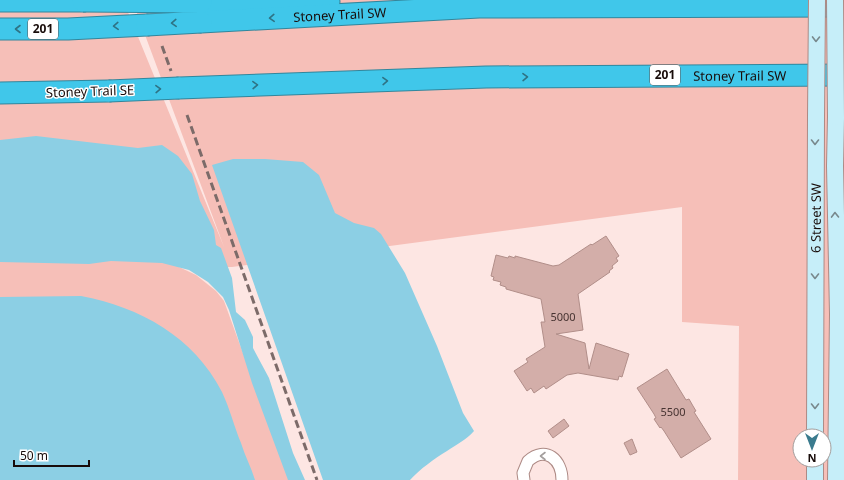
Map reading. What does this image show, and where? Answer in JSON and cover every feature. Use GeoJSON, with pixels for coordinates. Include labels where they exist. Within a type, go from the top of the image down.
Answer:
{"type":"FeatureCollection","features":[{"type":"Feature","properties":{"kind":"highway"},"geometry":{"type":"LineString","coordinates":[[0,1],[83,1],[201,12],[304,2],[479,7],[844,6]]}},
{"type":"Feature","properties":{"kind":"highway","name":"201"},"geometry":{"type":"LineString","coordinates":[[0,29],[85,28],[147,25],[201,12]]}},
{"type":"Feature","properties":{"kind":"highway","name":"Stoney Trail SW"},"geometry":{"type":"LineString","coordinates":[[179,88],[486,77],[844,75]]}},
{"type":"Feature","properties":{"kind":"highway","name":"Stoney Trail SE"},"geometry":{"type":"LineString","coordinates":[[0,94],[179,88]]}},
{"type":"Feature","properties":{"kind":"highway"},"geometry":{"type":"LineString","coordinates":[[0,98],[56,93]]}},
{"type":"Feature","properties":{"kind":"main road","name":"6 Street SW"},"geometry":{"type":"LineString","coordinates":[[815,428],[815,167],[817,0]]}},
{"type":"Feature","properties":{"kind":"main road","name":"6 Street SW"},"geometry":{"type":"LineString","coordinates":[[835,0],[836,117],[839,166],[836,268],[838,322],[836,480]]}},
{"type":"Feature","properties":{"kind":"main road"},"geometry":{"type":"LineString","coordinates":[[815,167],[839,166]]}},
{"type":"Feature","properties":{"kind":"main road"},"geometry":{"type":"LineString","coordinates":[[836,268],[844,231]]}},
{"type":"Feature","properties":{"kind":"main road"},"geometry":{"type":"LineString","coordinates":[[815,468],[815,480]]}},
{"type":"Feature","properties":{"kind":"street"},"geometry":{"type":"LineString","coordinates":[[524,480],[523,473],[528,461],[542,455],[550,456],[556,460],[562,470],[562,480]]}},
{"type":"Feature","properties":{"kind":"shaded area"},"geometry":{"type":"Polygon","coordinates":[[[0,0],[123,0],[224,247],[132,0],[844,0],[844,480],[738,480],[739,326],[682,322],[682,207],[232,267],[179,267],[196,275],[216,291],[224,301],[289,480],[0,480],[0,0]]]}},
{"type":"Feature","properties":{"kind":"water"},"geometry":{"type":"Polygon","coordinates":[[[36,136],[138,148],[162,145],[178,156],[192,174],[200,201],[214,230],[216,245],[221,248],[232,278],[236,312],[245,320],[253,337],[253,348],[269,378],[293,453],[305,480],[288,480],[252,383],[229,310],[223,297],[208,282],[189,270],[162,263],[111,261],[89,264],[0,262],[0,140],[36,136]]]}},
{"type":"Feature","properties":{"kind":"water"},"geometry":{"type":"Polygon","coordinates":[[[233,159],[265,159],[303,162],[319,175],[335,213],[354,223],[374,228],[381,234],[405,273],[437,346],[463,413],[474,431],[465,439],[427,464],[410,480],[323,480],[212,165],[233,159]]]}},
{"type":"Feature","properties":{"kind":"water"},"geometry":{"type":"Polygon","coordinates":[[[81,296],[124,308],[144,317],[181,340],[196,355],[222,392],[255,480],[0,480],[0,297],[81,296]]]}},
{"type":"Feature","properties":{"kind":"building"},"geometry":{"type":"Polygon","coordinates":[[[606,236],[619,256],[616,258],[618,261],[612,266],[613,268],[609,271],[610,272],[578,294],[583,330],[556,334],[585,343],[589,369],[596,343],[629,354],[622,377],[619,376],[618,380],[578,373],[567,375],[546,389],[544,386],[534,393],[531,388],[527,391],[514,371],[528,362],[526,359],[545,347],[541,322],[545,322],[541,299],[506,289],[506,287],[500,285],[501,282],[493,280],[494,277],[491,276],[496,255],[508,258],[509,256],[515,258],[515,256],[553,266],[559,265],[606,236]]]}},
{"type":"Feature","properties":{"kind":"building"},"geometry":{"type":"Polygon","coordinates":[[[667,369],[686,400],[689,399],[696,411],[694,412],[711,439],[681,458],[664,431],[654,419],[656,418],[654,414],[637,388],[667,369]]]}},
{"type":"Feature","properties":{"kind":"building"},"geometry":{"type":"Polygon","coordinates":[[[564,419],[569,426],[553,438],[548,431],[564,419]]]}},
{"type":"Feature","properties":{"kind":"building"},"geometry":{"type":"Polygon","coordinates":[[[632,439],[637,452],[630,455],[624,443],[632,439]]]}},
{"type":"Feature","properties":{"kind":"railway"},"geometry":{"type":"LineString","coordinates":[[162,46],[171,71]]}},
{"type":"Feature","properties":{"kind":"railway"},"geometry":{"type":"LineString","coordinates":[[187,115],[317,480]]}}]}
